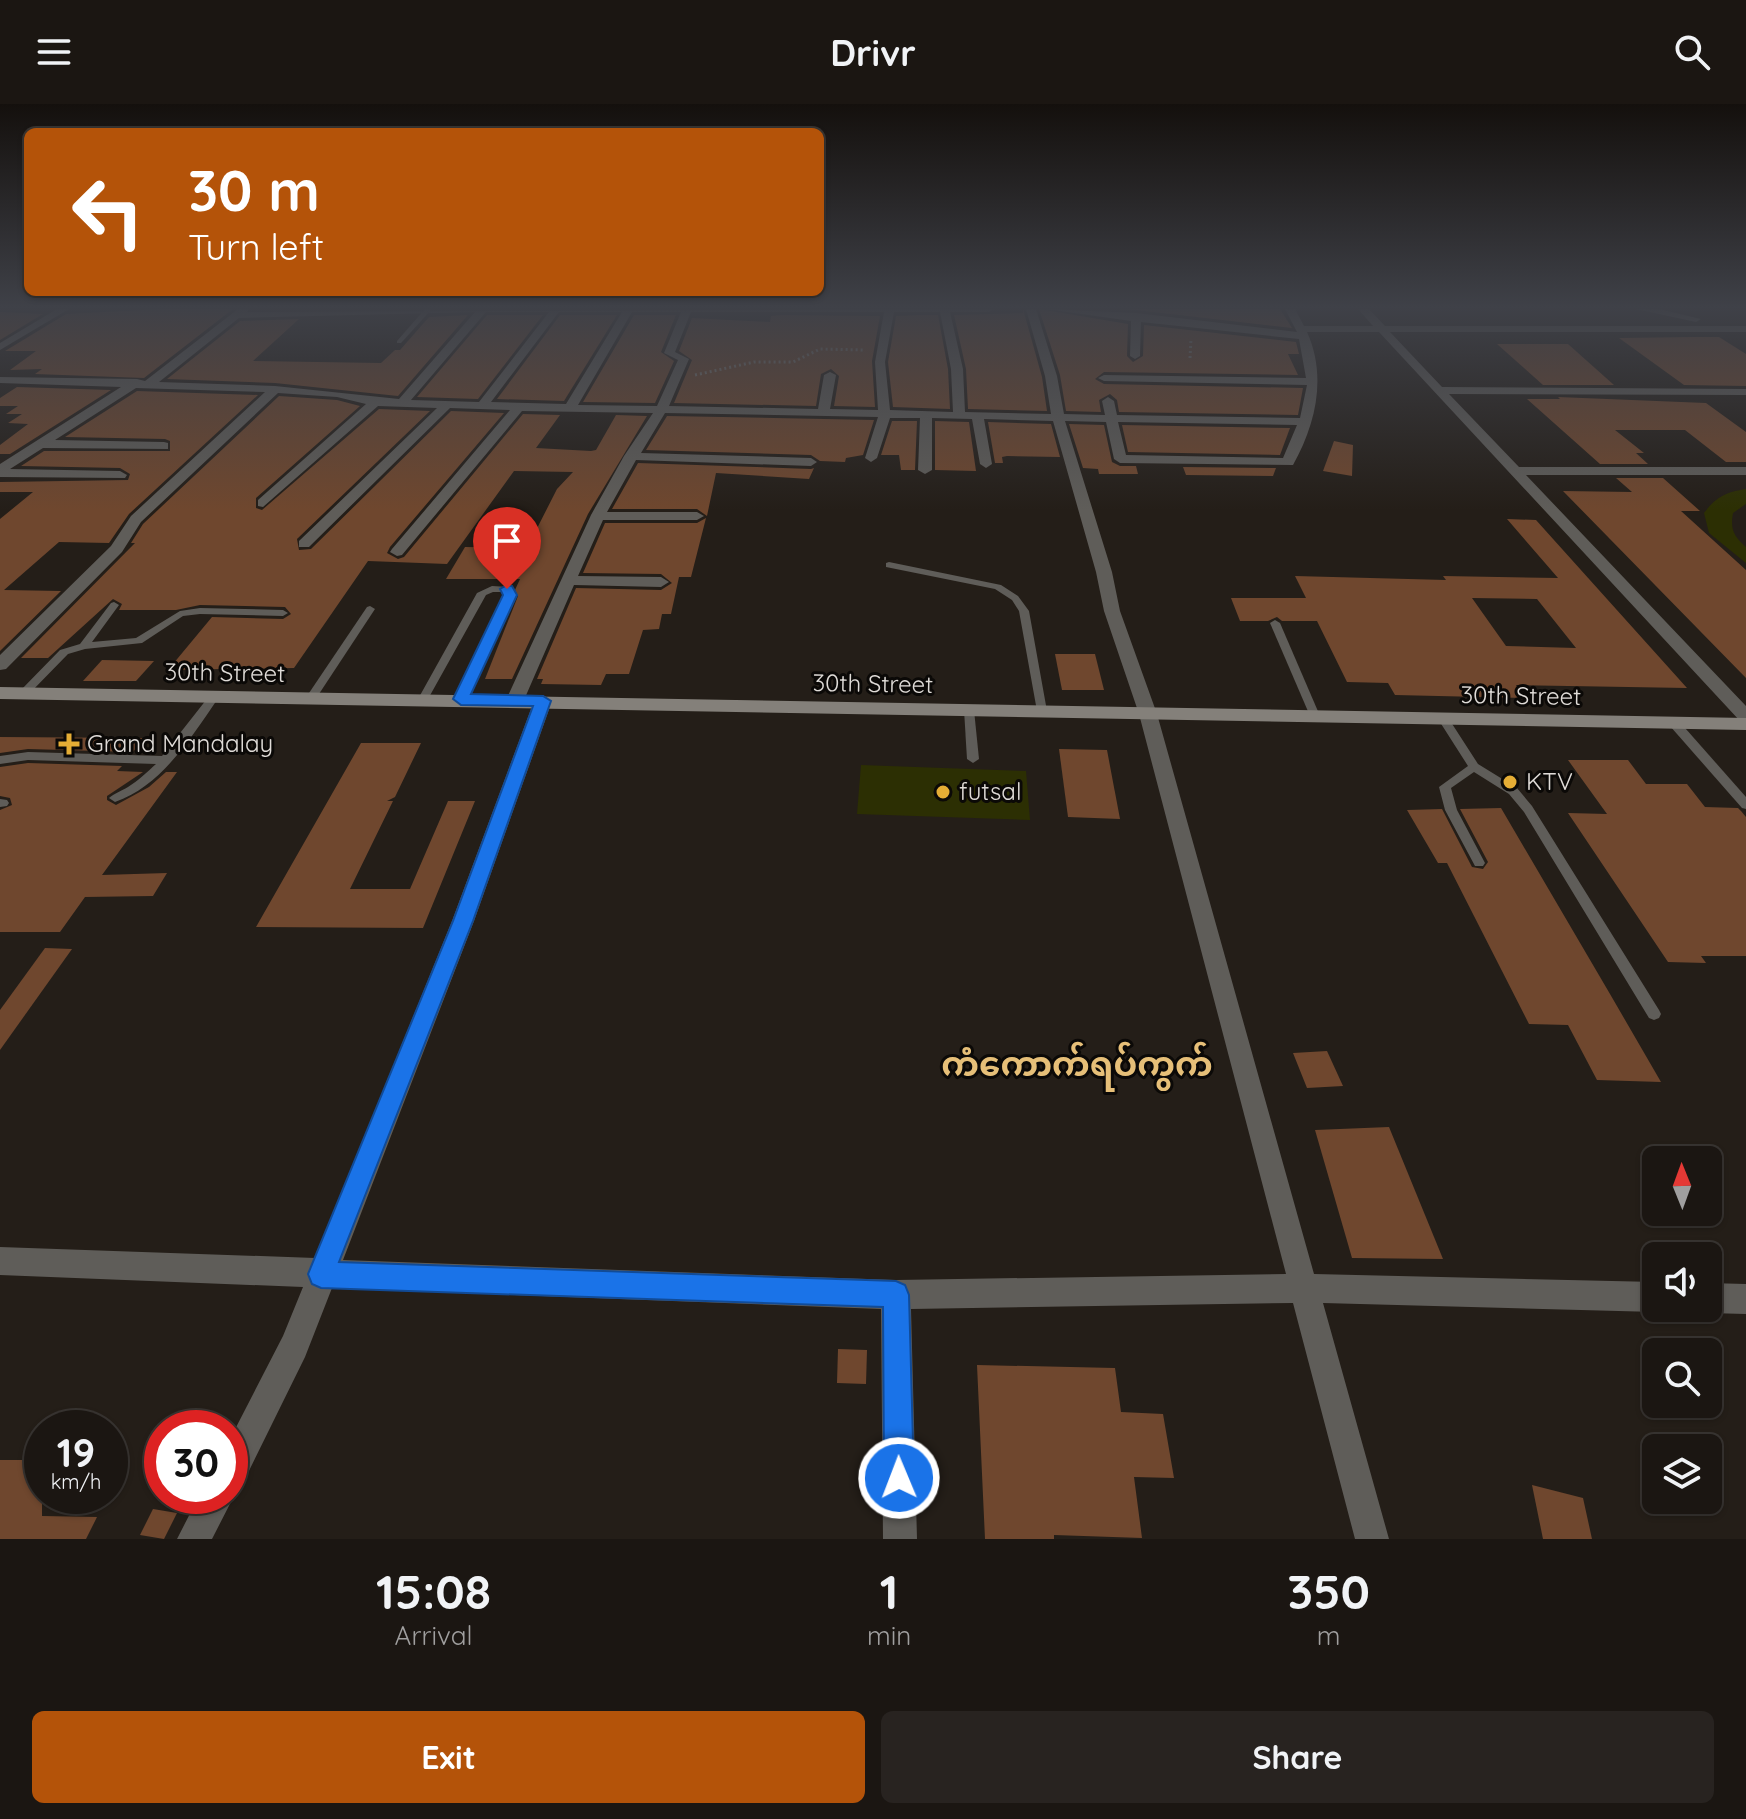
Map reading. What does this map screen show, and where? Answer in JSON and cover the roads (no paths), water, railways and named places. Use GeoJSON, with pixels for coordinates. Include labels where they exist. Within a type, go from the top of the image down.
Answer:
{"type":"FeatureCollection","features":[{"type":"Feature","properties":{"kind":"main road","name":"30th Street"},"geometry":{"type":"LineString","coordinates":[[0,693],[1746,724]]}},
{"type":"Feature","properties":{"kind":"street"},"geometry":{"type":"LineString","coordinates":[[0,470],[153,376]]}},
{"type":"Feature","properties":{"kind":"street"},"geometry":{"type":"LineString","coordinates":[[402,403],[425,376]]}},
{"type":"Feature","properties":{"kind":"street"},"geometry":{"type":"LineString","coordinates":[[483,405],[505,376]]}},
{"type":"Feature","properties":{"kind":"street"},"geometry":{"type":"LineString","coordinates":[[570,408],[589,376]]}},
{"type":"Feature","properties":{"kind":"street"},"geometry":{"type":"LineString","coordinates":[[515,700],[598,516],[678,376]]}},
{"type":"Feature","properties":{"kind":"street"},"geometry":{"type":"LineString","coordinates":[[823,415],[830,376]]}},
{"type":"Feature","properties":{"kind":"street"},"geometry":{"type":"LineString","coordinates":[[871,458],[884,416],[883,376]]}},
{"type":"Feature","properties":{"kind":"street"},"geometry":{"type":"LineString","coordinates":[[957,376],[959,415]]}},
{"type":"Feature","properties":{"kind":"street"},"geometry":{"type":"LineString","coordinates":[[1051,376],[1058,416],[1104,572],[1112,611],[1148,714],[1301,1288],[1372,1539]]}},
{"type":"Feature","properties":{"kind":"street"},"geometry":{"type":"LineString","coordinates":[[1108,401],[1120,459],[1283,464],[1288,462],[1307,422],[1312,376]]}},
{"type":"Feature","properties":{"kind":"street"},"geometry":{"type":"LineString","coordinates":[[1425,376],[1746,717]]}},
{"type":"Feature","properties":{"kind":"street"},"geometry":{"type":"LineString","coordinates":[[1104,378],[1313,382]]}},
{"type":"Feature","properties":{"kind":"street"},"geometry":{"type":"LineString","coordinates":[[0,380],[275,389],[337,394],[375,402],[519,407],[1307,422]]}},
{"type":"Feature","properties":{"kind":"street"},"geometry":{"type":"LineString","coordinates":[[0,665],[117,549],[136,519],[275,389]]}},
{"type":"Feature","properties":{"kind":"street"},"geometry":{"type":"LineString","coordinates":[[1438,390],[1746,392]]}},
{"type":"Feature","properties":{"kind":"street"},"geometry":{"type":"LineString","coordinates":[[263,503],[375,402]]}},
{"type":"Feature","properties":{"kind":"street"},"geometry":{"type":"LineString","coordinates":[[304,544],[448,404]]}},
{"type":"Feature","properties":{"kind":"street"},"geometry":{"type":"LineString","coordinates":[[397,552],[519,407]]}},
{"type":"Feature","properties":{"kind":"street"},"geometry":{"type":"LineString","coordinates":[[977,414],[986,464]]}},
{"type":"Feature","properties":{"kind":"street"},"geometry":{"type":"LineString","coordinates":[[925,470],[926,416]]}},
{"type":"Feature","properties":{"kind":"street"},"geometry":{"type":"LineString","coordinates":[[41,444],[164,446]]}},
{"type":"Feature","properties":{"kind":"street"},"geometry":{"type":"LineString","coordinates":[[630,456],[811,462]]}},
{"type":"Feature","properties":{"kind":"street"},"geometry":{"type":"LineString","coordinates":[[0,470],[120,475]]}},
{"type":"Feature","properties":{"kind":"street"},"geometry":{"type":"LineString","coordinates":[[1515,471],[1746,471]]}},
{"type":"Feature","properties":{"kind":"street"},"geometry":{"type":"LineString","coordinates":[[598,516],[697,516]]}},
{"type":"Feature","properties":{"kind":"street"},"geometry":{"type":"LineString","coordinates":[[571,580],[661,582]]}},
{"type":"Feature","properties":{"kind":"street"},"geometry":{"type":"LineString","coordinates":[[248,1439],[274,1390],[463,921],[543,701]]}},
{"type":"Feature","properties":{"kind":"street"},"geometry":{"type":"LineString","coordinates":[[0,1261],[896,1295],[1301,1288],[1642,1297]]}},
{"type":"Feature","properties":{"kind":"street"},"geometry":{"type":"LineString","coordinates":[[896,1295],[900,1539]]}},
{"type":"Feature","properties":{"kind":"street"},"geometry":{"type":"LineString","coordinates":[[1722,1298],[1746,1299]]}},
{"type":"Feature","properties":{"kind":"street"},"geometry":{"type":"LineString","coordinates":[[194,1539],[207,1514]]}},
{"type":"Feature","properties":{"kind":"lane"},"geometry":{"type":"LineString","coordinates":[[889,565],[998,587],[1015,598],[1024,611],[1042,711]]}},
{"type":"Feature","properties":{"kind":"lane"},"geometry":{"type":"LineString","coordinates":[[423,699],[482,593],[507,589],[510,595],[461,699]]}},
{"type":"Feature","properties":{"kind":"lane"},"geometry":{"type":"LineString","coordinates":[[84,646],[114,605]]}},
{"type":"Feature","properties":{"kind":"lane"},"geometry":{"type":"LineString","coordinates":[[311,698],[370,609]]}},
{"type":"Feature","properties":{"kind":"lane"},"geometry":{"type":"LineString","coordinates":[[24,693],[64,652],[84,646],[139,641],[180,614],[190,611],[283,613]]}},
{"type":"Feature","properties":{"kind":"lane"},"geometry":{"type":"LineString","coordinates":[[1275,623],[1315,716]]}},
{"type":"Feature","properties":{"kind":"lane"},"geometry":{"type":"LineString","coordinates":[[115,798],[138,786],[164,760],[214,697]]}},
{"type":"Feature","properties":{"kind":"lane"},"geometry":{"type":"LineString","coordinates":[[969,710],[973,759]]}},
{"type":"Feature","properties":{"kind":"lane"},"geometry":{"type":"LineString","coordinates":[[1443,719],[1474,767],[1513,791],[1528,809],[1654,1014]]}},
{"type":"Feature","properties":{"kind":"lane"},"geometry":{"type":"LineString","coordinates":[[1674,723],[1746,805]]}},
{"type":"Feature","properties":{"kind":"lane"},"geometry":{"type":"LineString","coordinates":[[0,760],[28,756],[164,760]]}},
{"type":"Feature","properties":{"kind":"lane"},"geometry":{"type":"LineString","coordinates":[[1474,767],[1445,787],[1451,810],[1479,863]]}},
{"type":"Feature","properties":{"kind":"place","name":"Grand Mandalay"},"geometry":{"type":"Point","coordinates":[69,744]}},
{"type":"Feature","properties":{"kind":"place","name":"KTV"},"geometry":{"type":"Point","coordinates":[1510,782]}},
{"type":"Feature","properties":{"kind":"place","name":"futsal"},"geometry":{"type":"Point","coordinates":[943,792]}},
{"type":"Feature","properties":{"kind":"district","name":"ကံကောက်ရပ်ကွက်"},"geometry":{"type":"Point","coordinates":[1077,1064]}}]}
